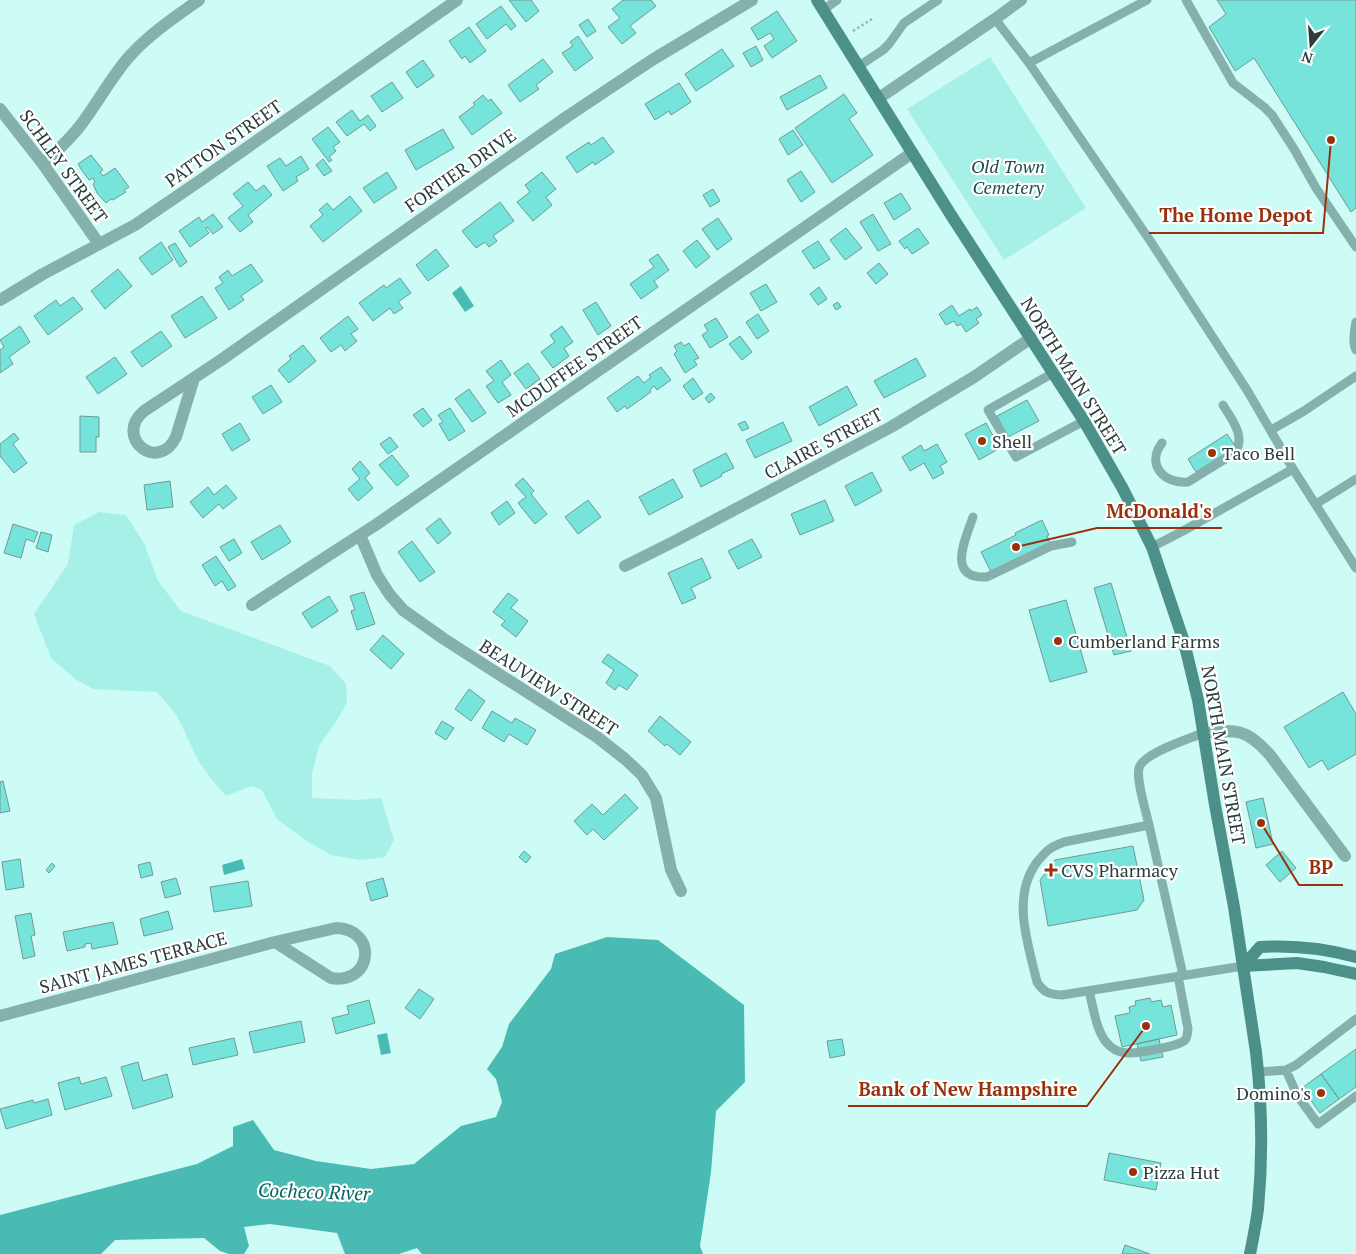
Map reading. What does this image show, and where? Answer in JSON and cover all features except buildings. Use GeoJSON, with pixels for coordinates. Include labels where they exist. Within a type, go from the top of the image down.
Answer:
{"type":"FeatureCollection","features":[{"type":"Feature","properties":{"kind":"main road","name":"NORTH MAIN STREET"},"geometry":{"type":"LineString","coordinates":[[820,5],[1084,421],[1123,489],[1152,547],[1184,642],[1198,700],[1243,966],[1258,1072],[1261,1158],[1258,1208],[1250,1254]]}},
{"type":"Feature","properties":{"kind":"main road"},"geometry":{"type":"LineString","coordinates":[[1243,966],[1260,947],[1294,946],[1316,948],[1356,957]]}},
{"type":"Feature","properties":{"kind":"main road"},"geometry":{"type":"LineString","coordinates":[[1243,966],[1297,964],[1324,967],[1356,974]]}},
{"type":"Feature","properties":{"kind":"street"},"geometry":{"type":"LineString","coordinates":[[43,164],[79,127],[114,74],[130,56],[146,40],[199,0]]}},
{"type":"Feature","properties":{"kind":"street","name":"PATTON STREET"},"geometry":{"type":"LineString","coordinates":[[0,300],[42,274],[135,225],[457,0]]}},
{"type":"Feature","properties":{"kind":"street","name":"FORTIER DRIVE"},"geometry":{"type":"LineString","coordinates":[[194,378],[173,444],[168,449],[154,453],[141,448],[136,442],[133,429],[139,416],[568,116],[652,60],[752,0]]}},
{"type":"Feature","properties":{"kind":"street"},"geometry":{"type":"LineString","coordinates":[[879,98],[1020,0]]}},
{"type":"Feature","properties":{"kind":"street","name":"SCHLEY STREET"},"geometry":{"type":"LineString","coordinates":[[0,109],[43,164],[99,244]]}},
{"type":"Feature","properties":{"kind":"street","name":"MCDUFFEE STREET"},"geometry":{"type":"LineString","coordinates":[[252,605],[360,535],[912,152]]}},
{"type":"Feature","properties":{"kind":"street","name":"CLAIRE STREET"},"geometry":{"type":"LineString","coordinates":[[625,566],[891,427],[974,378],[1031,338]]}},
{"type":"Feature","properties":{"kind":"street","name":"BEAUVIEW STREET"},"geometry":{"type":"LineString","coordinates":[[360,535],[377,576],[403,610],[444,639],[597,737],[642,775],[656,798],[671,870],[681,892]]}},
{"type":"Feature","properties":{"kind":"street"},"geometry":{"type":"LineString","coordinates":[[1203,734],[1224,731],[1242,732],[1259,743],[1345,856]]}},
{"type":"Feature","properties":{"kind":"street","name":"SAINT JAMES TERRACE"},"geometry":{"type":"LineString","coordinates":[[0,1016],[275,942],[336,928],[345,928],[359,936],[365,951],[365,960],[356,974],[349,978],[331,978],[275,942]]}},
{"type":"Feature","properties":{"kind":"lane"},"geometry":{"type":"LineString","coordinates":[[820,5],[837,0]]}},
{"type":"Feature","properties":{"kind":"lane"},"geometry":{"type":"LineString","coordinates":[[859,66],[883,50],[904,23],[938,0]]}},
{"type":"Feature","properties":{"kind":"lane"},"geometry":{"type":"LineString","coordinates":[[1029,63],[1147,0]]}},
{"type":"Feature","properties":{"kind":"lane"},"geometry":{"type":"LineString","coordinates":[[1186,0],[1233,83],[1272,115],[1316,188],[1356,247]]}},
{"type":"Feature","properties":{"kind":"lane"},"geometry":{"type":"LineString","coordinates":[[995,19],[1029,63],[1156,249],[1247,390],[1293,469],[1356,568]]}},
{"type":"Feature","properties":{"kind":"lane"},"geometry":{"type":"LineString","coordinates":[[1356,322],[1354,347],[1356,350]]}},
{"type":"Feature","properties":{"kind":"lane"},"geometry":{"type":"LineString","coordinates":[[1053,372],[988,410],[1016,457],[1084,421]]}},
{"type":"Feature","properties":{"kind":"lane"},"geometry":{"type":"LineString","coordinates":[[1271,430],[1304,411],[1356,376]]}},
{"type":"Feature","properties":{"kind":"lane"},"geometry":{"type":"LineString","coordinates":[[1162,443],[1156,456],[1159,471],[1169,480],[1178,483],[1188,482],[1235,453],[1240,442],[1239,433],[1223,405]]}},
{"type":"Feature","properties":{"kind":"lane"},"geometry":{"type":"LineString","coordinates":[[1152,547],[1293,469]]}},
{"type":"Feature","properties":{"kind":"lane"},"geometry":{"type":"LineString","coordinates":[[1316,504],[1356,479]]}},
{"type":"Feature","properties":{"kind":"lane"},"geometry":{"type":"LineString","coordinates":[[973,517],[963,550],[962,563],[964,570],[978,577],[987,576],[1051,546],[1072,542]]}},
{"type":"Feature","properties":{"kind":"lane"},"geometry":{"type":"LineString","coordinates":[[1089,991],[1098,1028],[1110,1046],[1119,1051],[1128,1053],[1140,1052],[1175,1045],[1184,1041],[1187,1036],[1188,1029],[1180,976],[1139,778],[1139,767],[1144,759],[1153,753],[1203,734]]}},
{"type":"Feature","properties":{"kind":"lane"},"geometry":{"type":"LineString","coordinates":[[1149,825],[1052,846],[1034,867],[1027,879],[1024,891],[1023,921],[1037,982],[1042,990],[1062,996],[1243,966]]}},
{"type":"Feature","properties":{"kind":"lane"},"geometry":{"type":"LineString","coordinates":[[1258,1072],[1286,1070],[1296,1065],[1356,1019]]}},
{"type":"Feature","properties":{"kind":"lane"},"geometry":{"type":"LineString","coordinates":[[1286,1070],[1297,1095],[1318,1124],[1356,1096]]}},
{"type":"Feature","properties":{"kind":"path"},"geometry":{"type":"LineString","coordinates":[[853,31],[872,18]]}},
{"type":"Feature","properties":{"kind":"green space","name":"Old Town Cemetery"},"geometry":{"type":"Polygon","coordinates":[[[990,57],[1086,208],[1004,260],[907,109],[990,57]]]}},
{"type":"Feature","properties":{"kind":"green space"},"geometry":{"type":"Polygon","coordinates":[[[99,512],[126,515],[144,543],[158,581],[181,611],[330,666],[346,684],[347,703],[319,746],[312,774],[312,798],[357,800],[381,798],[394,840],[385,857],[361,860],[331,855],[307,841],[277,819],[262,790],[251,786],[226,796],[199,762],[177,716],[157,692],[93,689],[75,679],[51,658],[34,614],[68,564],[74,525],[99,512]]]}},
{"type":"Feature","properties":{"kind":"water"},"geometry":{"type":"Polygon","coordinates":[[[461,286],[474,306],[465,312],[452,293],[461,286]]]}},
{"type":"Feature","properties":{"kind":"water"},"geometry":{"type":"Polygon","coordinates":[[[242,859],[245,869],[224,875],[222,865],[242,859]]]}},
{"type":"Feature","properties":{"kind":"water","name":"Cocheco River"},"geometry":{"type":"Polygon","coordinates":[[[607,937],[658,940],[744,1005],[745,1082],[716,1111],[711,1172],[700,1246],[703,1254],[422,1254],[417,1248],[399,1254],[345,1254],[337,1233],[270,1224],[244,1227],[249,1246],[244,1254],[229,1254],[220,1251],[204,1238],[115,1240],[101,1254],[0,1254],[0,1215],[197,1164],[233,1146],[233,1127],[253,1120],[274,1150],[316,1161],[371,1169],[414,1164],[461,1126],[496,1117],[502,1102],[496,1079],[487,1069],[502,1047],[509,1024],[551,969],[555,954],[607,937]]]}},
{"type":"Feature","properties":{"kind":"water"},"geometry":{"type":"Polygon","coordinates":[[[387,1033],[391,1053],[381,1055],[377,1035],[387,1033]]]}},
{"type":"Feature","properties":{"kind":"place","name":"The Home Depot"},"geometry":{"type":"Point","coordinates":[1331,140]}},
{"type":"Feature","properties":{"kind":"place","name":"Shell"},"geometry":{"type":"Point","coordinates":[982,441]}},
{"type":"Feature","properties":{"kind":"place","name":"Taco Bell"},"geometry":{"type":"Point","coordinates":[1212,453]}},
{"type":"Feature","properties":{"kind":"place","name":"McDonald's"},"geometry":{"type":"Point","coordinates":[1016,547]}},
{"type":"Feature","properties":{"kind":"place","name":"Cumberland Farms"},"geometry":{"type":"Point","coordinates":[1058,641]}},
{"type":"Feature","properties":{"kind":"place","name":"BP"},"geometry":{"type":"Point","coordinates":[1261,823]}},
{"type":"Feature","properties":{"kind":"place","name":"CVS Pharmacy"},"geometry":{"type":"Point","coordinates":[1051,870]}},
{"type":"Feature","properties":{"kind":"place","name":"Bank of New Hampshire"},"geometry":{"type":"Point","coordinates":[1146,1026]}},
{"type":"Feature","properties":{"kind":"place","name":"Domino's"},"geometry":{"type":"Point","coordinates":[1321,1093]}},
{"type":"Feature","properties":{"kind":"place","name":"Pizza Hut"},"geometry":{"type":"Point","coordinates":[1133,1172]}}]}
